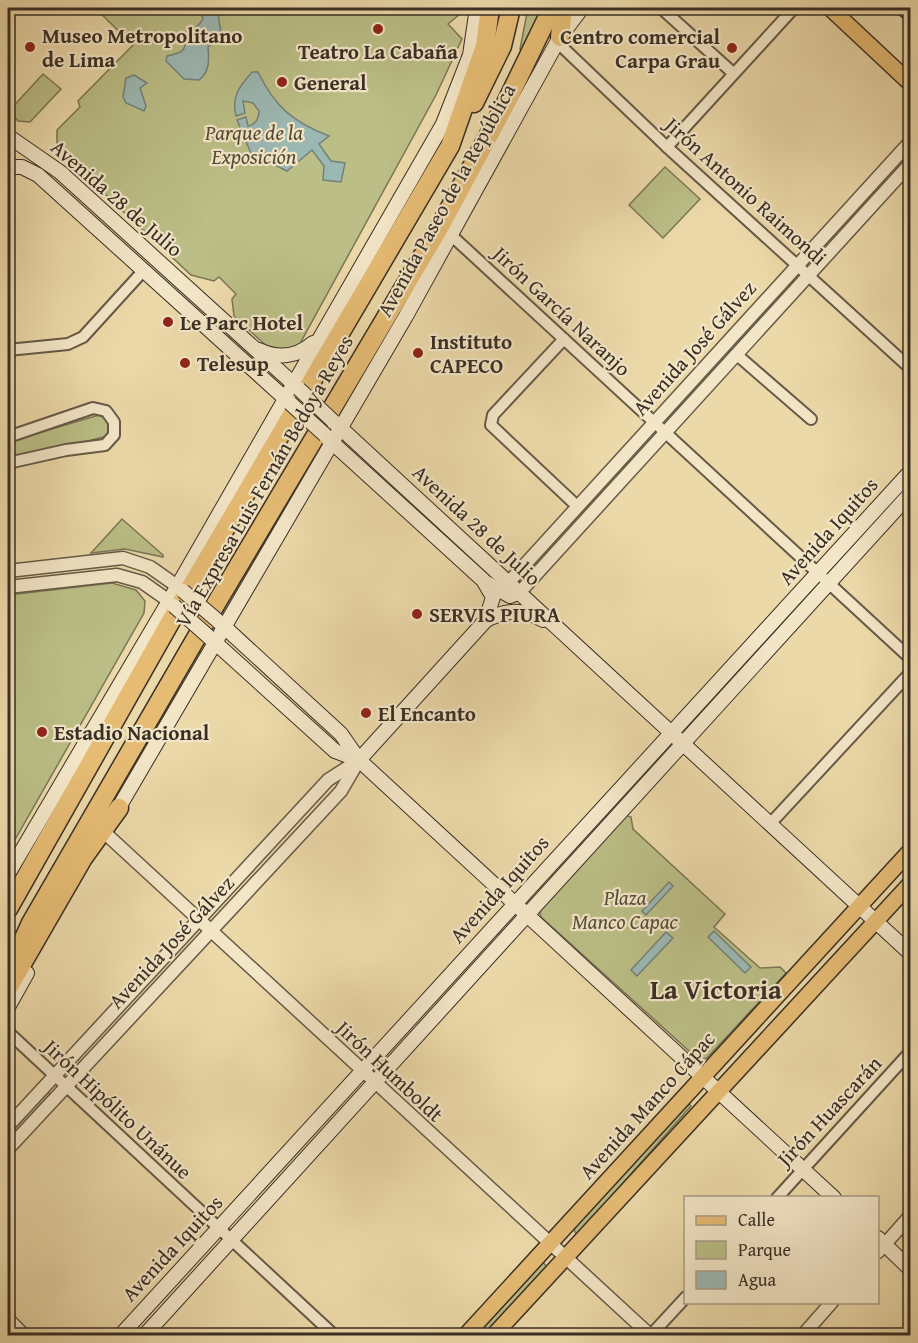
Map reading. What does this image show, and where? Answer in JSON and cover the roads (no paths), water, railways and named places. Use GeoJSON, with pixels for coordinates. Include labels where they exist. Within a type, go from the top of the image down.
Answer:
{"type":"FeatureCollection","features":[{"type":"Feature","properties":{"kind":"highway","name":"Vía Expresa Luis Fernán Bedoya Reyes"},"geometry":{"type":"LineString","coordinates":[[8,909],[168,626],[450,146],[485,46],[490,8]]}},
{"type":"Feature","properties":{"kind":"highway"},"geometry":{"type":"LineString","coordinates":[[450,146],[483,88],[502,46],[511,8]]}},
{"type":"Feature","properties":{"kind":"highway","name":"Vía Expresa Luis Fernán Bedoya Reyes"},"geometry":{"type":"LineString","coordinates":[[8,973],[31,923],[217,602],[438,230],[505,105],[552,8]]}},
{"type":"Feature","properties":{"kind":"highway"},"geometry":{"type":"LineString","coordinates":[[559,40],[563,8]]}},
{"type":"Feature","properties":{"kind":"highway"},"geometry":{"type":"LineString","coordinates":[[8,891],[114,712],[140,649]]}},
{"type":"Feature","properties":{"kind":"highway"},"geometry":{"type":"LineString","coordinates":[[8,988],[83,858],[119,808]]}},
{"type":"Feature","properties":{"kind":"main road","name":"Avenida Paseo de la República"},"geometry":{"type":"LineString","coordinates":[[8,874],[140,649],[172,603],[295,386],[317,339],[443,124],[470,55],[477,8]]}},
{"type":"Feature","properties":{"kind":"main road","name":"Avenida Paseo de la República"},"geometry":{"type":"LineString","coordinates":[[8,1007],[221,623],[328,439],[452,236],[559,40],[582,8]]}},
{"type":"Feature","properties":{"kind":"main road"},"geometry":{"type":"LineString","coordinates":[[830,8],[910,82]]}},
{"type":"Feature","properties":{"kind":"main road"},"geometry":{"type":"LineString","coordinates":[[904,8],[910,13]]}},
{"type":"Feature","properties":{"kind":"main road"},"geometry":{"type":"LineString","coordinates":[[8,158],[11,139]]}},
{"type":"Feature","properties":{"kind":"main road","name":"Avenida 28 de Julio"},"geometry":{"type":"LineString","coordinates":[[11,139],[60,172],[520,592],[910,953]]}},
{"type":"Feature","properties":{"kind":"main road","name":"Avenida 28 de Julio"},"geometry":{"type":"LineString","coordinates":[[8,167],[22,167],[38,175],[483,580],[493,597],[486,620]]}},
{"type":"Feature","properties":{"kind":"main road"},"geometry":{"type":"LineString","coordinates":[[250,345],[268,354],[287,356],[303,351],[317,339]]}},
{"type":"Feature","properties":{"kind":"main road","name":"Avenida Iquitos"},"geometry":{"type":"LineString","coordinates":[[120,1335],[910,472]]}},
{"type":"Feature","properties":{"kind":"main road","name":"Avenida Iquitos"},"geometry":{"type":"LineString","coordinates":[[144,1335],[910,494]]}},
{"type":"Feature","properties":{"kind":"main road"},"geometry":{"type":"LineString","coordinates":[[483,580],[510,596],[520,592]]}},
{"type":"Feature","properties":{"kind":"main road"},"geometry":{"type":"LineString","coordinates":[[180,589],[221,623],[341,734],[359,760],[833,1196]]}},
{"type":"Feature","properties":{"kind":"main road"},"geometry":{"type":"LineString","coordinates":[[172,603],[335,751],[359,760]]}},
{"type":"Feature","properties":{"kind":"main road"},"geometry":{"type":"LineString","coordinates":[[486,620],[506,611],[516,610],[537,616],[559,629]]}},
{"type":"Feature","properties":{"kind":"main road","name":"Avenida José Gálvez"},"geometry":{"type":"LineString","coordinates":[[359,760],[486,620]]}},
{"type":"Feature","properties":{"kind":"main road","name":"Avenida Manco Cápac"},"geometry":{"type":"LineString","coordinates":[[465,1335],[910,851]]}},
{"type":"Feature","properties":{"kind":"main road","name":"Avenida Manco Cápac"},"geometry":{"type":"LineString","coordinates":[[493,1335],[910,884]]}},
{"type":"Feature","properties":{"kind":"main road"},"geometry":{"type":"LineString","coordinates":[[880,1245],[910,1269]]}},
{"type":"Feature","properties":{"kind":"street"},"geometry":{"type":"LineString","coordinates":[[661,8],[733,73]]}},
{"type":"Feature","properties":{"kind":"street"},"geometry":{"type":"LineString","coordinates":[[668,147],[794,8]]}},
{"type":"Feature","properties":{"kind":"street","name":"Jirón Antonio Raimondi"},"geometry":{"type":"LineString","coordinates":[[559,40],[668,147],[799,264],[910,368]]}},
{"type":"Feature","properties":{"kind":"street","name":"Avenida José Gálvez"},"geometry":{"type":"LineString","coordinates":[[509,582],[910,142]]}},
{"type":"Feature","properties":{"kind":"street","name":"Avenida José Gálvez"},"geometry":{"type":"LineString","coordinates":[[520,592],[910,164]]}},
{"type":"Feature","properties":{"kind":"street","name":"Jirón García Naranjo"},"geometry":{"type":"LineString","coordinates":[[452,236],[910,658]]}},
{"type":"Feature","properties":{"kind":"street"},"geometry":{"type":"LineString","coordinates":[[8,350],[68,344],[83,338],[144,270]]}},
{"type":"Feature","properties":{"kind":"street"},"geometry":{"type":"LineString","coordinates":[[564,339],[494,415],[490,425],[577,506]]}},
{"type":"Feature","properties":{"kind":"street"},"geometry":{"type":"LineString","coordinates":[[736,354],[811,419]]}},
{"type":"Feature","properties":{"kind":"street"},"geometry":{"type":"LineString","coordinates":[[8,463],[66,450],[105,446],[115,429],[111,416],[106,411],[93,408],[9,435]]}},
{"type":"Feature","properties":{"kind":"street"},"geometry":{"type":"LineString","coordinates":[[8,572],[123,558],[150,567],[180,589]]}},
{"type":"Feature","properties":{"kind":"street"},"geometry":{"type":"LineString","coordinates":[[8,587],[117,575],[142,582],[172,603]]}},
{"type":"Feature","properties":{"kind":"street"},"geometry":{"type":"LineString","coordinates":[[770,824],[910,674]]}},
{"type":"Feature","properties":{"kind":"street","name":"Avenida José Gálvez"},"geometry":{"type":"LineString","coordinates":[[8,1126],[328,780],[359,760]]}},
{"type":"Feature","properties":{"kind":"street","name":"Avenida José Gálvez"},"geometry":{"type":"LineString","coordinates":[[8,1149],[341,791],[359,760]]}},
{"type":"Feature","properties":{"kind":"street","name":"Jirón Humboldt"},"geometry":{"type":"LineString","coordinates":[[105,833],[362,1072],[651,1335]]}},
{"type":"Feature","properties":{"kind":"street","name":"Jirón Hipólito Unánue"},"geometry":{"type":"LineString","coordinates":[[8,1032],[335,1335]]}},
{"type":"Feature","properties":{"kind":"street","name":"Jirón Huascarán"},"geometry":{"type":"LineString","coordinates":[[778,1196],[910,1052]]}},
{"type":"Feature","properties":{"kind":"street"},"geometry":{"type":"LineString","coordinates":[[880,1245],[910,1216]]}},
{"type":"Feature","properties":{"kind":"street"},"geometry":{"type":"LineString","coordinates":[[651,1335],[684,1299]]}},
{"type":"Feature","properties":{"kind":"street"},"geometry":{"type":"LineString","coordinates":[[802,1335],[830,1304]]}},
{"type":"Feature","properties":{"kind":"street"},"geometry":{"type":"LineString","coordinates":[[8,1319],[25,1335]]}},
{"type":"Feature","properties":{"kind":"water"},"geometry":{"type":"Polygon","coordinates":[[[205,8],[220,8],[218,15],[220,38],[208,47],[208,65],[203,77],[199,80],[184,79],[166,61],[167,56],[183,50],[190,33],[203,18],[199,12],[205,8]]]}},
{"type":"Feature","properties":{"kind":"water"},"geometry":{"type":"Polygon","coordinates":[[[252,72],[258,72],[271,95],[286,112],[305,125],[329,136],[319,144],[331,161],[345,163],[341,182],[323,180],[324,166],[312,150],[287,171],[269,162],[255,163],[237,120],[246,117],[248,126],[251,125],[257,121],[259,111],[253,103],[243,101],[245,113],[236,116],[235,109],[238,92],[252,72]]]}},
{"type":"Feature","properties":{"kind":"water"},"geometry":{"type":"Polygon","coordinates":[[[134,75],[147,83],[140,88],[146,106],[144,111],[126,103],[123,97],[126,78],[134,75]]]}},
{"type":"Feature","properties":{"kind":"water"},"geometry":{"type":"Polygon","coordinates":[[[669,882],[673,886],[646,915],[642,911],[669,882]]]}},
{"type":"Feature","properties":{"kind":"water"},"geometry":{"type":"Polygon","coordinates":[[[714,931],[751,967],[745,973],[708,937],[714,931]]]}},
{"type":"Feature","properties":{"kind":"water"},"geometry":{"type":"Polygon","coordinates":[[[666,932],[673,938],[637,976],[631,970],[666,932]]]}},
{"type":"Feature","properties":{"kind":"place","name":"Teatro La Cabaña"},"geometry":{"type":"Point","coordinates":[378,29]}},
{"type":"Feature","properties":{"kind":"place","name":"Museo Metropolitano de Lima"},"geometry":{"type":"Point","coordinates":[30,47]}},
{"type":"Feature","properties":{"kind":"place","name":"Centro comercial Carpa Grau"},"geometry":{"type":"Point","coordinates":[732,48]}},
{"type":"Feature","properties":{"kind":"place","name":"General"},"geometry":{"type":"Point","coordinates":[282,82]}},
{"type":"Feature","properties":{"kind":"place","name":"Le Parc Hotel"},"geometry":{"type":"Point","coordinates":[168,322]}},
{"type":"Feature","properties":{"kind":"place","name":"Instituto CAPECO"},"geometry":{"type":"Point","coordinates":[418,353]}},
{"type":"Feature","properties":{"kind":"place","name":"Telesup"},"geometry":{"type":"Point","coordinates":[185,363]}},
{"type":"Feature","properties":{"kind":"place","name":"SERVIS PIURA"},"geometry":{"type":"Point","coordinates":[417,614]}},
{"type":"Feature","properties":{"kind":"place","name":"El Encanto"},"geometry":{"type":"Point","coordinates":[366,713]}},
{"type":"Feature","properties":{"kind":"place","name":"Estadio Nacional"},"geometry":{"type":"Point","coordinates":[42,732]}},
{"type":"Feature","properties":{"kind":"district","name":"La Victoria"},"geometry":{"type":"Point","coordinates":[716,989]}},
{"type":"Feature","properties":{"kind":"park label","name":"Parque de la Exposición"},"geometry":{"type":"Point","coordinates":[254,144]}},
{"type":"Feature","properties":{"kind":"park label","name":"Plaza Manco Capac"},"geometry":{"type":"Point","coordinates":[625,909]}}]}
